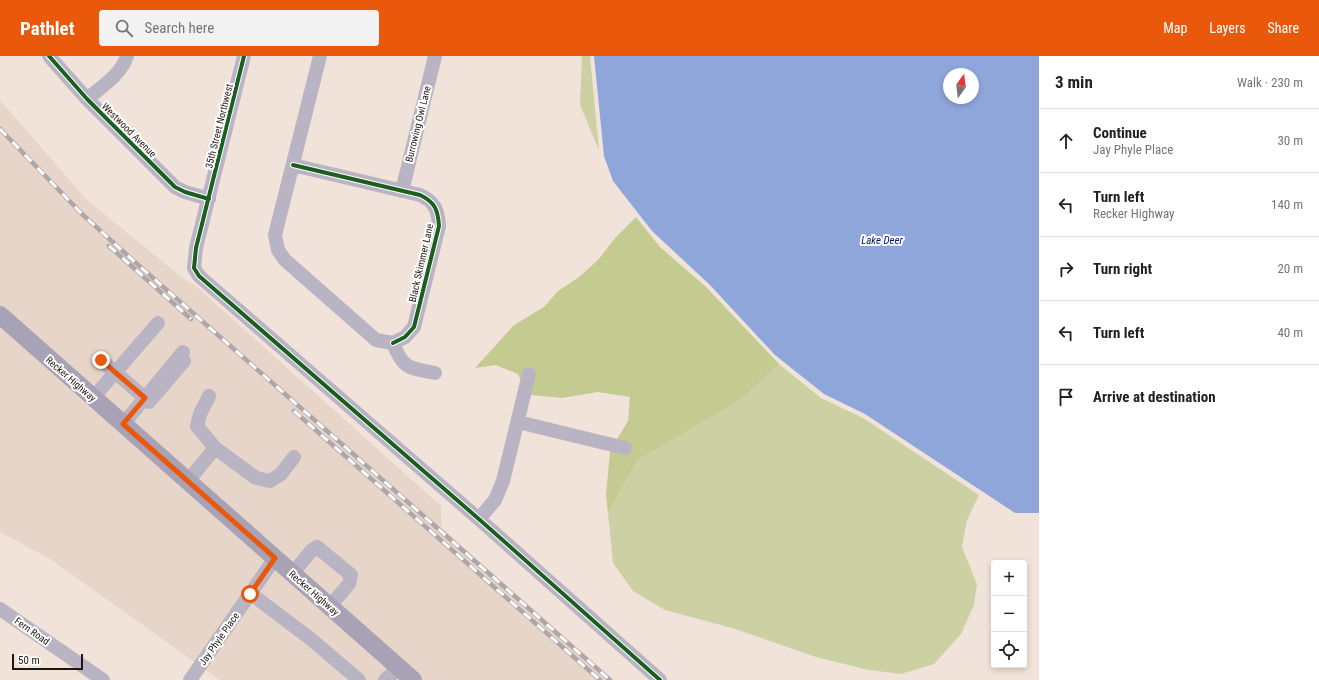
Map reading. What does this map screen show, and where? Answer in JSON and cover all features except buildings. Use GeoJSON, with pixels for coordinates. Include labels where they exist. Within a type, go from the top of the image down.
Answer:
{"type":"FeatureCollection","features":[{"type":"Feature","properties":{"kind":"main road","name":"Recker Highway"},"geometry":{"type":"LineString","coordinates":[[0,315],[412,680]]}},
{"type":"Feature","properties":{"kind":"street","name":"Westwood Avenue"},"geometry":{"type":"LineString","coordinates":[[49,56],[87,99],[175,186],[185,192],[209,199]]}},
{"type":"Feature","properties":{"kind":"street"},"geometry":{"type":"LineString","coordinates":[[87,99],[118,72],[124,64],[127,56]]}},
{"type":"Feature","properties":{"kind":"street","name":"35th Street Northwest"},"geometry":{"type":"LineString","coordinates":[[244,56],[193,261],[194,268],[199,276],[479,519],[660,680]]}},
{"type":"Feature","properties":{"kind":"street"},"geometry":{"type":"LineString","coordinates":[[320,56],[275,235],[278,250],[285,260],[376,340],[393,342],[399,359],[405,364],[415,369],[435,374]]}},
{"type":"Feature","properties":{"kind":"street","name":"Burrowing Owl Lane"},"geometry":{"type":"LineString","coordinates":[[402,191],[435,56]]}},
{"type":"Feature","properties":{"kind":"street","name":"Black Skimmer Lane"},"geometry":{"type":"LineString","coordinates":[[293,165],[402,191],[430,200],[438,212],[439,226],[414,326],[405,337],[393,342]]}},
{"type":"Feature","properties":{"kind":"street"},"geometry":{"type":"LineString","coordinates":[[93,398],[158,323]]}},
{"type":"Feature","properties":{"kind":"street"},"geometry":{"type":"LineString","coordinates":[[123,424],[183,357]]}},
{"type":"Feature","properties":{"kind":"street"},"geometry":{"type":"LineString","coordinates":[[101,360],[145,398]]}},
{"type":"Feature","properties":{"kind":"street"},"geometry":{"type":"LineString","coordinates":[[479,519],[495,500],[503,481],[529,374]]}},
{"type":"Feature","properties":{"kind":"street"},"geometry":{"type":"LineString","coordinates":[[209,396],[200,414],[198,426],[215,448],[256,478],[270,481],[281,474],[294,457]]}},
{"type":"Feature","properties":{"kind":"street"},"geometry":{"type":"LineString","coordinates":[[518,422],[625,448]]}},
{"type":"Feature","properties":{"kind":"street"},"geometry":{"type":"LineString","coordinates":[[188,481],[215,448]]}},
{"type":"Feature","properties":{"kind":"street"},"geometry":{"type":"LineString","coordinates":[[292,574],[312,550],[317,547],[351,575],[349,584],[329,607]]}},
{"type":"Feature","properties":{"kind":"street","name":"Jay Phyle Place"},"geometry":{"type":"LineString","coordinates":[[190,680],[275,558]]}},
{"type":"Feature","properties":{"kind":"street"},"geometry":{"type":"LineString","coordinates":[[250,594],[312,640],[359,680]]}},
{"type":"Feature","properties":{"kind":"street","name":"Fern Road"},"geometry":{"type":"LineString","coordinates":[[0,609],[103,680]]}},
{"type":"Feature","properties":{"kind":"street"},"geometry":{"type":"LineString","coordinates":[[385,680],[399,668]]}},
{"type":"Feature","properties":{"kind":"shaded area"},"geometry":{"type":"Polygon","coordinates":[[[0,100],[86,199],[180,276],[197,287],[441,506],[442,528],[612,680],[421,680],[0,308],[0,100]]]}},
{"type":"Feature","properties":{"kind":"shaded area"},"geometry":{"type":"Polygon","coordinates":[[[0,322],[268,559],[196,663],[50,559],[0,532],[0,322]]]}},
{"type":"Feature","properties":{"kind":"shaded area"},"geometry":{"type":"Polygon","coordinates":[[[275,566],[404,680],[220,680],[204,669],[275,566]]]}},
{"type":"Feature","properties":{"kind":"green space"},"geometry":{"type":"Polygon","coordinates":[[[582,56],[590,56],[599,150],[580,105],[582,56]]]}},
{"type":"Feature","properties":{"kind":"green space"},"geometry":{"type":"Polygon","coordinates":[[[636,217],[660,247],[706,287],[779,364],[742,399],[637,460],[608,513],[606,496],[610,451],[628,421],[630,397],[598,392],[562,398],[532,395],[523,385],[518,374],[496,365],[475,368],[514,325],[544,307],[558,291],[579,277],[598,260],[616,237],[636,217]]]}},
{"type":"Feature","properties":{"kind":"green space"},"geometry":{"type":"Polygon","coordinates":[[[779,364],[821,398],[863,418],[979,495],[967,520],[962,547],[977,584],[974,605],[961,634],[934,664],[901,674],[869,670],[816,657],[732,628],[665,610],[633,591],[613,563],[608,513],[636,460],[742,399],[779,364]]]}},
{"type":"Feature","properties":{"kind":"water","name":"Lake Deer"},"geometry":{"type":"Polygon","coordinates":[[[594,56],[1039,56],[1039,513],[1015,513],[865,414],[824,394],[775,355],[709,284],[652,231],[613,181],[604,156],[594,56]]]}},
{"type":"Feature","properties":{"kind":"railway"},"geometry":{"type":"LineString","coordinates":[[0,129],[82,214],[127,255],[610,680]]}},
{"type":"Feature","properties":{"kind":"railway"},"geometry":{"type":"LineString","coordinates":[[109,246],[191,319]]}},
{"type":"Feature","properties":{"kind":"railway"},"geometry":{"type":"LineString","coordinates":[[294,411],[600,680]]}},
{"type":"Feature","properties":{"kind":"cycle path"},"geometry":{"type":"LineString","coordinates":[[49,56],[87,99],[175,187],[185,192],[209,199]]}},
{"type":"Feature","properties":{"kind":"cycle path"},"geometry":{"type":"LineString","coordinates":[[244,56],[196,248],[194,268],[199,276],[480,520],[660,680]]}},
{"type":"Feature","properties":{"kind":"cycle path"},"geometry":{"type":"LineString","coordinates":[[293,165],[420,195],[435,207],[438,215],[439,226],[414,327],[405,337],[393,343]]}},
{"type":"Feature","properties":{"kind":"route"},"geometry":{"type":"LineString","coordinates":[[101,360],[145,398],[123,424],[275,558],[250,594]]}}]}
